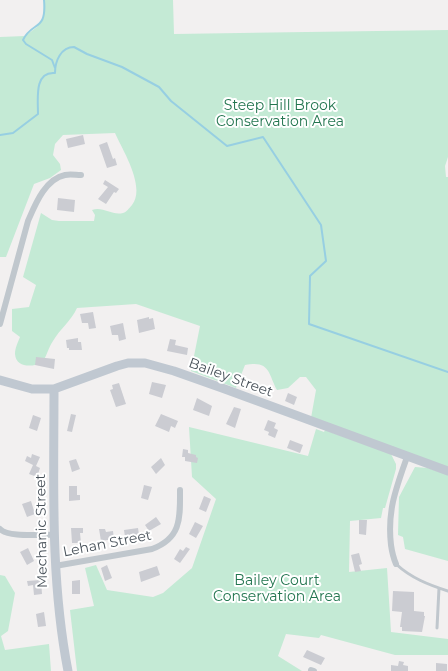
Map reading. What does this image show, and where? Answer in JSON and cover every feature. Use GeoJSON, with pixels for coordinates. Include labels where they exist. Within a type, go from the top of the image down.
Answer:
{"type":"FeatureCollection","features":[{"type":"Feature","properties":{"kind":"street"},"geometry":{"type":"LineString","coordinates":[[0,324],[28,221],[34,207],[47,187],[58,178],[66,175],[81,175]]}},
{"type":"Feature","properties":{"kind":"street","name":"Bailey Street"},"geometry":{"type":"LineString","coordinates":[[0,380],[32,389],[54,389],[117,366],[145,363],[222,388],[448,471]]}},
{"type":"Feature","properties":{"kind":"street","name":"Mechanic Street"},"geometry":{"type":"LineString","coordinates":[[54,389],[55,566],[57,597],[68,671]]}},
{"type":"Feature","properties":{"kind":"street"},"geometry":{"type":"LineString","coordinates":[[396,564],[393,558],[390,517],[394,496],[407,457]]}},
{"type":"Feature","properties":{"kind":"street","name":"Lehan Street"},"geometry":{"type":"LineString","coordinates":[[55,566],[152,549],[164,545],[170,539],[177,526],[180,513],[180,490]]}},
{"type":"Feature","properties":{"kind":"street"},"geometry":{"type":"LineString","coordinates":[[0,529],[11,534],[54,534]]}},
{"type":"Feature","properties":{"kind":"lane"},"geometry":{"type":"LineString","coordinates":[[396,564],[411,576],[448,592]]}},
{"type":"Feature","properties":{"kind":"lane"},"geometry":{"type":"LineString","coordinates":[[437,628],[439,588]]}},
{"type":"Feature","properties":{"kind":"green space","name":"Steep Hill Brook Conservation Area"},"geometry":{"type":"Polygon","coordinates":[[[44,0],[173,0],[174,34],[448,30],[448,157],[445,166],[446,177],[448,177],[448,467],[311,418],[316,390],[306,377],[300,377],[288,388],[277,390],[270,373],[264,366],[259,364],[245,365],[236,388],[191,371],[200,326],[136,304],[77,308],[51,344],[42,363],[29,366],[18,362],[15,352],[20,337],[12,331],[12,309],[29,307],[36,285],[23,277],[41,213],[52,220],[94,221],[95,215],[92,210],[100,209],[119,214],[123,213],[132,205],[136,197],[135,179],[132,169],[115,133],[63,135],[55,144],[53,155],[60,164],[61,170],[50,178],[34,184],[6,257],[0,257],[0,37],[25,36],[37,27],[43,19],[44,0]]]}},
{"type":"Feature","properties":{"kind":"green space","name":"Bailey Court Conservation Area"},"geometry":{"type":"Polygon","coordinates":[[[189,427],[308,456],[316,429],[324,432],[325,430],[391,454],[396,464],[396,469],[381,518],[350,521],[349,572],[387,568],[391,632],[448,639],[448,655],[395,655],[321,635],[319,638],[286,634],[278,656],[302,671],[77,671],[70,610],[94,606],[85,568],[96,565],[107,590],[153,597],[163,593],[192,568],[216,499],[192,477],[189,427]]]}},
{"type":"Feature","properties":{"kind":"green space"},"geometry":{"type":"Polygon","coordinates":[[[415,467],[428,468],[448,475],[448,561],[405,549],[403,537],[398,535],[399,497],[415,467]]]}},
{"type":"Feature","properties":{"kind":"green space"},"geometry":{"type":"Polygon","coordinates":[[[0,575],[5,576],[15,593],[8,631],[1,636],[5,650],[49,644],[51,671],[0,671],[0,575]]]}},
{"type":"Feature","properties":{"kind":"building"},"geometry":{"type":"Polygon","coordinates":[[[83,135],[85,144],[68,148],[66,139],[83,135]]]}},
{"type":"Feature","properties":{"kind":"building"},"geometry":{"type":"Polygon","coordinates":[[[107,142],[117,165],[107,168],[99,145],[107,142]]]}},
{"type":"Feature","properties":{"kind":"building"},"geometry":{"type":"Polygon","coordinates":[[[105,180],[119,189],[116,193],[114,192],[106,204],[98,199],[108,187],[103,184],[105,180]]]}},
{"type":"Feature","properties":{"kind":"building"},"geometry":{"type":"Polygon","coordinates":[[[58,198],[75,200],[74,212],[57,210],[58,198]]]}},
{"type":"Feature","properties":{"kind":"building"},"geometry":{"type":"Polygon","coordinates":[[[93,312],[96,328],[89,329],[88,323],[82,323],[80,314],[93,312]]]}},
{"type":"Feature","properties":{"kind":"building"},"geometry":{"type":"Polygon","coordinates":[[[149,317],[149,319],[153,318],[155,329],[139,333],[137,320],[149,317]]]}},
{"type":"Feature","properties":{"kind":"building"},"geometry":{"type":"Polygon","coordinates":[[[123,323],[126,339],[119,341],[118,335],[112,335],[110,326],[123,323]]]}},
{"type":"Feature","properties":{"kind":"building"},"geometry":{"type":"Polygon","coordinates":[[[78,338],[78,342],[81,342],[82,350],[69,350],[66,340],[78,338]]]}},
{"type":"Feature","properties":{"kind":"building"},"geometry":{"type":"Polygon","coordinates":[[[170,339],[176,340],[175,345],[188,348],[187,355],[167,351],[170,339]]]}},
{"type":"Feature","properties":{"kind":"building"},"geometry":{"type":"Polygon","coordinates":[[[36,357],[55,359],[54,369],[35,365],[36,357]]]}},
{"type":"Feature","properties":{"kind":"building"},"geometry":{"type":"Polygon","coordinates":[[[152,382],[166,385],[162,398],[149,394],[152,382]]]}},
{"type":"Feature","properties":{"kind":"building"},"geometry":{"type":"Polygon","coordinates":[[[119,383],[126,404],[116,407],[110,390],[113,389],[112,385],[119,383]]]}},
{"type":"Feature","properties":{"kind":"building"},"geometry":{"type":"Polygon","coordinates":[[[288,393],[297,397],[294,405],[285,401],[288,393]]]}},
{"type":"Feature","properties":{"kind":"building"},"geometry":{"type":"Polygon","coordinates":[[[197,398],[212,406],[209,416],[193,410],[197,398]]]}},
{"type":"Feature","properties":{"kind":"building"},"geometry":{"type":"Polygon","coordinates":[[[234,407],[241,409],[235,428],[226,424],[234,407]]]}},
{"type":"Feature","properties":{"kind":"building"},"geometry":{"type":"Polygon","coordinates":[[[71,414],[76,415],[72,432],[67,431],[71,414]]]}},
{"type":"Feature","properties":{"kind":"building"},"geometry":{"type":"Polygon","coordinates":[[[161,414],[178,421],[175,428],[171,426],[169,432],[155,426],[161,414]]]}},
{"type":"Feature","properties":{"kind":"building"},"geometry":{"type":"Polygon","coordinates":[[[33,415],[41,418],[37,431],[29,428],[33,415]]]}},
{"type":"Feature","properties":{"kind":"building"},"geometry":{"type":"Polygon","coordinates":[[[268,420],[276,423],[274,428],[278,430],[275,438],[268,435],[269,432],[264,430],[268,420]]]}},
{"type":"Feature","properties":{"kind":"building"},"geometry":{"type":"Polygon","coordinates":[[[290,440],[303,445],[300,453],[287,448],[290,440]]]}},
{"type":"Feature","properties":{"kind":"building"},"geometry":{"type":"Polygon","coordinates":[[[183,449],[188,450],[188,453],[196,455],[198,458],[197,463],[185,461],[185,457],[182,457],[183,449]]]}},
{"type":"Feature","properties":{"kind":"building"},"geometry":{"type":"Polygon","coordinates":[[[32,454],[40,457],[36,466],[40,468],[37,477],[29,474],[33,465],[25,461],[27,456],[31,458],[32,454]]]}},
{"type":"Feature","properties":{"kind":"building"},"geometry":{"type":"Polygon","coordinates":[[[161,458],[165,465],[156,474],[151,467],[161,458]]]}},
{"type":"Feature","properties":{"kind":"building"},"geometry":{"type":"Polygon","coordinates":[[[76,459],[80,469],[72,472],[69,461],[76,459]]]}},
{"type":"Feature","properties":{"kind":"building"},"geometry":{"type":"Polygon","coordinates":[[[144,485],[152,487],[148,500],[141,498],[144,485]]]}},
{"type":"Feature","properties":{"kind":"building"},"geometry":{"type":"Polygon","coordinates":[[[69,486],[77,486],[77,495],[80,495],[80,500],[69,501],[69,486]]]}},
{"type":"Feature","properties":{"kind":"building"},"geometry":{"type":"Polygon","coordinates":[[[204,496],[211,499],[206,512],[199,509],[204,496]]]}},
{"type":"Feature","properties":{"kind":"building"},"geometry":{"type":"Polygon","coordinates":[[[31,501],[35,514],[27,517],[22,504],[31,501]]]}},
{"type":"Feature","properties":{"kind":"building"},"geometry":{"type":"Polygon","coordinates":[[[156,517],[161,524],[149,531],[145,525],[156,517]]]}},
{"type":"Feature","properties":{"kind":"building"},"geometry":{"type":"Polygon","coordinates":[[[359,520],[367,520],[366,535],[359,534],[359,520]]]}},
{"type":"Feature","properties":{"kind":"building"},"geometry":{"type":"Polygon","coordinates":[[[195,522],[203,526],[196,538],[189,534],[195,522]]]}},
{"type":"Feature","properties":{"kind":"building"},"geometry":{"type":"Polygon","coordinates":[[[71,528],[83,528],[83,533],[80,533],[81,543],[72,543],[71,528]]]}},
{"type":"Feature","properties":{"kind":"building"},"geometry":{"type":"Polygon","coordinates":[[[138,528],[139,535],[125,537],[124,530],[138,528]]]}},
{"type":"Feature","properties":{"kind":"building"},"geometry":{"type":"Polygon","coordinates":[[[99,529],[105,529],[106,532],[113,531],[114,539],[101,541],[99,529]]]}},
{"type":"Feature","properties":{"kind":"building"},"geometry":{"type":"Polygon","coordinates":[[[186,547],[190,549],[180,563],[174,559],[180,549],[183,551],[186,547]]]}},
{"type":"Feature","properties":{"kind":"building"},"geometry":{"type":"Polygon","coordinates":[[[28,548],[34,561],[27,565],[20,552],[28,548]]]}},
{"type":"Feature","properties":{"kind":"building"},"geometry":{"type":"Polygon","coordinates":[[[359,553],[362,564],[359,565],[361,571],[355,572],[351,555],[359,553]]]}},
{"type":"Feature","properties":{"kind":"building"},"geometry":{"type":"Polygon","coordinates":[[[107,565],[112,578],[105,581],[101,568],[107,565]]]}},
{"type":"Feature","properties":{"kind":"building"},"geometry":{"type":"Polygon","coordinates":[[[157,566],[160,575],[141,582],[139,572],[157,566]]]}},
{"type":"Feature","properties":{"kind":"building"},"geometry":{"type":"Polygon","coordinates":[[[41,580],[42,594],[34,595],[33,585],[28,586],[27,581],[41,580]]]}},
{"type":"Feature","properties":{"kind":"building"},"geometry":{"type":"Polygon","coordinates":[[[80,580],[80,594],[72,594],[72,581],[80,580]]]}},
{"type":"Feature","properties":{"kind":"building"},"geometry":{"type":"Polygon","coordinates":[[[393,591],[414,592],[414,611],[424,612],[425,616],[422,632],[402,631],[402,627],[400,627],[402,612],[392,611],[393,591]]]}},
{"type":"Feature","properties":{"kind":"building"},"geometry":{"type":"Polygon","coordinates":[[[44,612],[46,626],[38,627],[36,614],[44,612]]]}},
{"type":"Feature","properties":{"kind":"building"},"geometry":{"type":"Polygon","coordinates":[[[307,650],[325,658],[321,665],[303,657],[307,650]]]}},
{"type":"Feature","properties":{"kind":"building"},"geometry":{"type":"Polygon","coordinates":[[[399,661],[404,662],[403,665],[408,666],[408,671],[391,671],[391,665],[398,666],[399,661]]]}},
{"type":"Feature","properties":{"kind":"building"},"geometry":{"type":"Polygon","coordinates":[[[436,663],[447,664],[447,671],[436,671],[436,663]]]}},
{"type":"Feature","properties":{"kind":"waterway"},"geometry":{"type":"LineString","coordinates":[[44,0],[41,22],[23,40],[26,44],[52,60],[55,68]]}},
{"type":"Feature","properties":{"kind":"waterway"},"geometry":{"type":"LineString","coordinates":[[0,135],[13,133],[38,114],[40,81],[43,76],[55,73],[56,64],[62,52],[74,47],[122,67],[159,87],[171,101],[227,146],[263,137],[321,225],[326,261],[310,276],[309,324],[448,372]]}}]}
